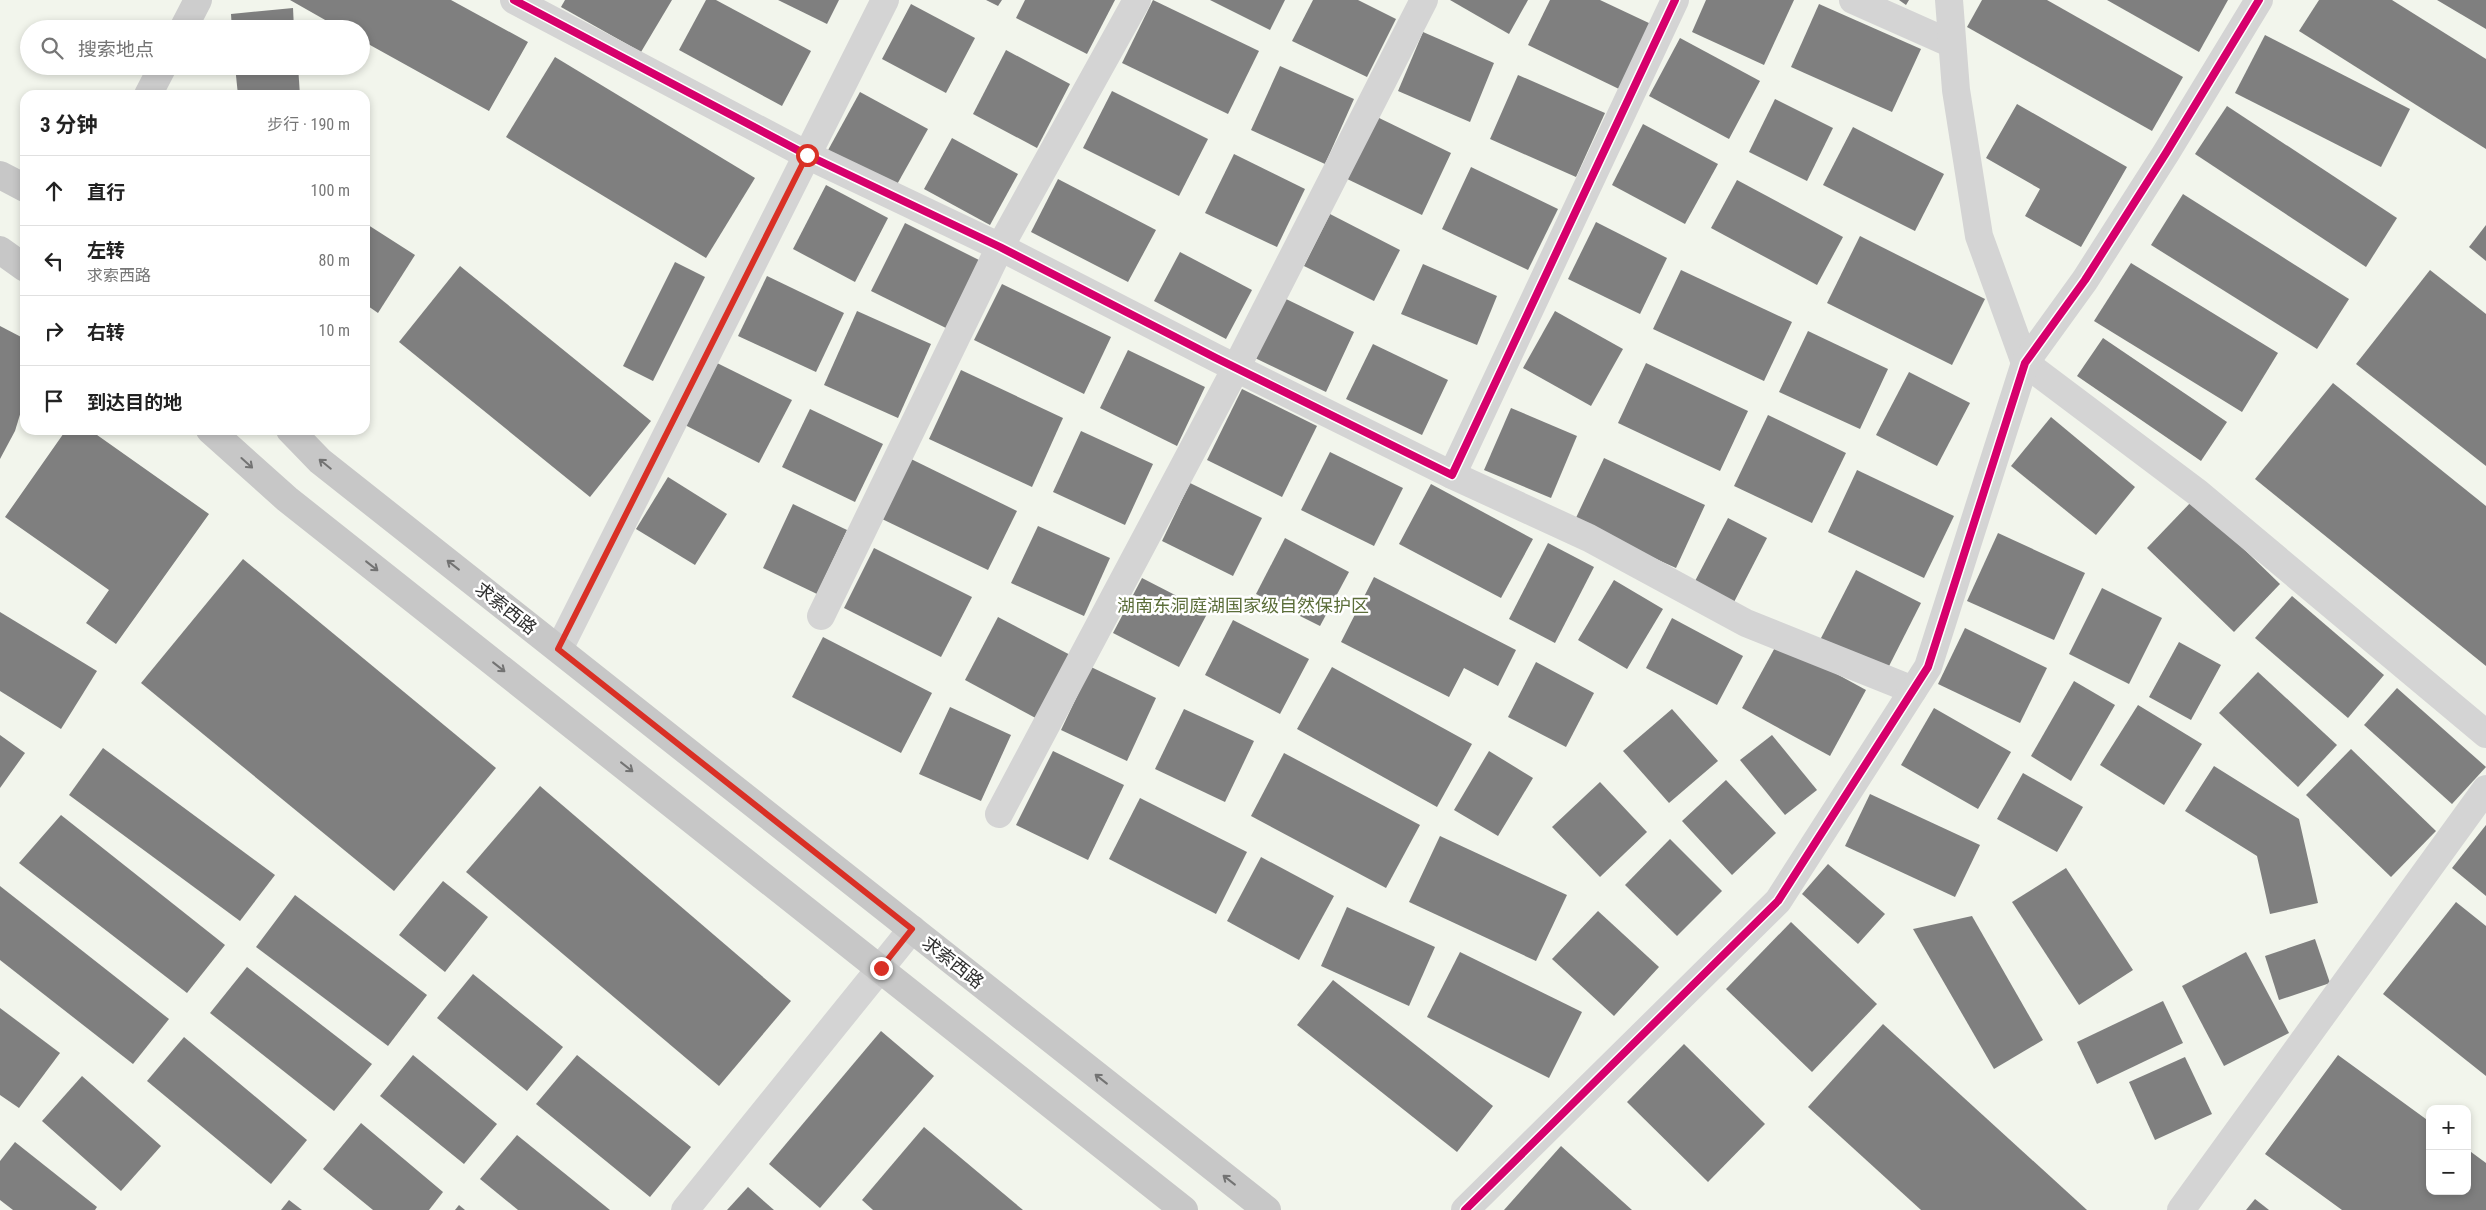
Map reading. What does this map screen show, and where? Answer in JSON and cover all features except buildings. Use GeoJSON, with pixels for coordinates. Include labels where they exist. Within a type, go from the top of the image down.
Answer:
{"type":"FeatureCollection","features":[{"type":"Feature","properties":{"kind":"main road"},"geometry":{"type":"LineString","coordinates":[[0,175],[20,185]]}},
{"type":"Feature","properties":{"kind":"main road"},"geometry":{"type":"LineString","coordinates":[[0,250],[20,264]]}},
{"type":"Feature","properties":{"kind":"main road"},"geometry":{"type":"LineString","coordinates":[[216,435],[287,499],[1184,1210]]}},
{"type":"Feature","properties":{"kind":"main road","name":"求索西路"},"geometry":{"type":"LineString","coordinates":[[295,435],[320,461],[1267,1210]]}},
{"type":"Feature","properties":{"kind":"street"},"geometry":{"type":"LineString","coordinates":[[188,20],[198,0]]}},
{"type":"Feature","properties":{"kind":"street"},"geometry":{"type":"LineString","coordinates":[[514,0],[807,155],[1000,247],[1236,368],[1452,475],[1589,538],[1746,623],[1913,690]]}},
{"type":"Feature","properties":{"kind":"street"},"geometry":{"type":"LineString","coordinates":[[558,649],[885,0]]}},
{"type":"Feature","properties":{"kind":"street"},"geometry":{"type":"LineString","coordinates":[[821,616],[1000,247],[1137,0]]}},
{"type":"Feature","properties":{"kind":"street"},"geometry":{"type":"LineString","coordinates":[[999,814],[1236,368],[1424,0]]}},
{"type":"Feature","properties":{"kind":"street"},"geometry":{"type":"LineString","coordinates":[[1452,475],[1675,0]]}},
{"type":"Feature","properties":{"kind":"street"},"geometry":{"type":"LineString","coordinates":[[1853,0],[1952,44]]}},
{"type":"Feature","properties":{"kind":"street"},"geometry":{"type":"LineString","coordinates":[[1948,0],[1956,90],[1979,236],[2025,364],[2198,493],[2486,734]]}},
{"type":"Feature","properties":{"kind":"street"},"geometry":{"type":"LineString","coordinates":[[1465,1210],[1778,901],[1928,667],[2025,364],[2084,280],[2166,153],[2259,0]]}},
{"type":"Feature","properties":{"kind":"street"},"geometry":{"type":"LineString","coordinates":[[151,90],[158,75]]}},
{"type":"Feature","properties":{"kind":"street"},"geometry":{"type":"LineString","coordinates":[[2181,1210],[2486,789]]}},
{"type":"Feature","properties":{"kind":"street"},"geometry":{"type":"LineString","coordinates":[[686,1210],[912,929]]}},
{"type":"Feature","properties":{"kind":"green space","name":"湖南东洞庭湖国家级自然保护区"},"geometry":{"type":"Polygon","coordinates":[[[0,0],[2486,0],[2486,1210],[0,1210],[0,0]]]}},
{"type":"Feature","properties":{"kind":"cycle path"},"geometry":{"type":"LineString","coordinates":[[514,0],[807,155],[1000,247],[1216,358],[1452,475],[1675,0]]}},
{"type":"Feature","properties":{"kind":"cycle path"},"geometry":{"type":"LineString","coordinates":[[1465,1210],[1778,901],[1928,667],[2025,363],[2085,280],[2166,153],[2259,0]]}},
{"type":"Feature","properties":{"kind":"route"},"geometry":{"type":"LineString","coordinates":[[807,155],[558,649],[912,929],[881,968]]}}]}
